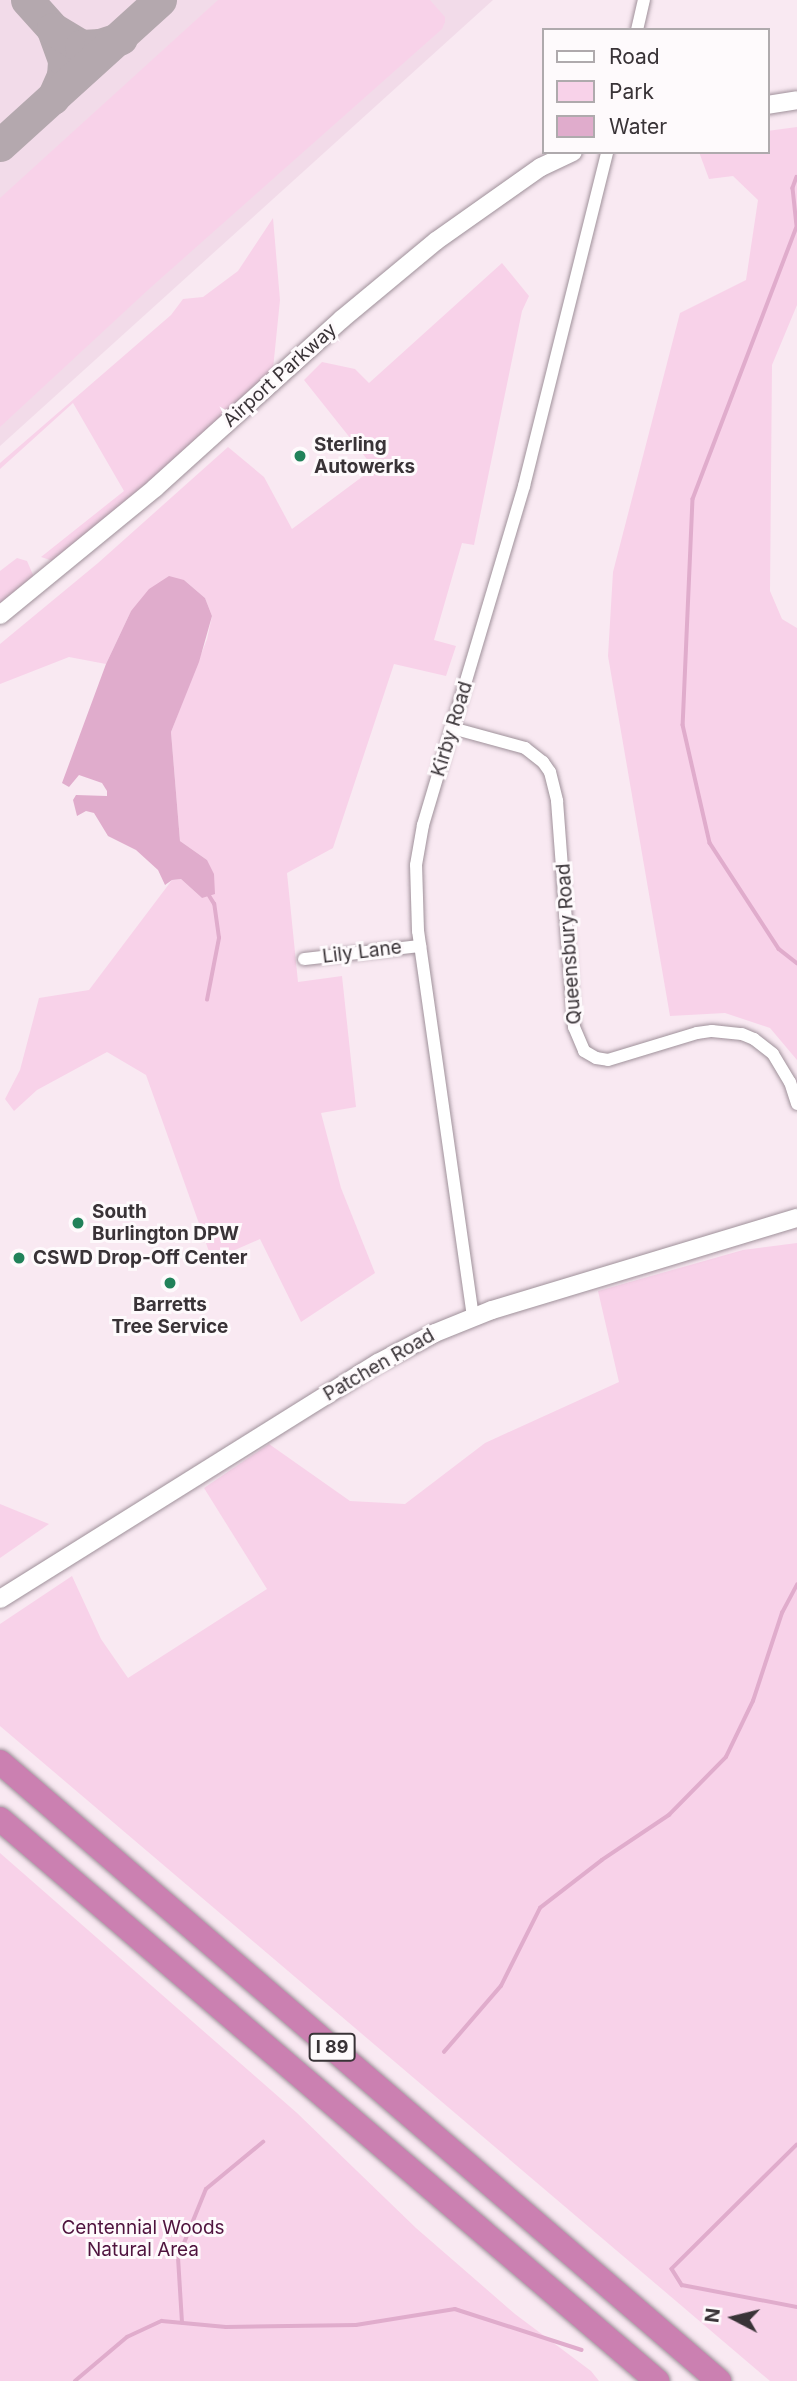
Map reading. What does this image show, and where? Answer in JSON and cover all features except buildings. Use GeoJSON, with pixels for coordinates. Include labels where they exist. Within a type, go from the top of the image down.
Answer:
{"type":"FeatureCollection","features":[{"type":"Feature","properties":{"kind":"highway","name":"I 89"},"geometry":{"type":"LineString","coordinates":[[0,1762],[719,2381]]}},
{"type":"Feature","properties":{"kind":"highway","name":"I 89"},"geometry":{"type":"LineString","coordinates":[[0,1819],[657,2381]]}},
{"type":"Feature","properties":{"kind":"street"},"geometry":{"type":"LineString","coordinates":[[637,28],[644,0]]}},
{"type":"Feature","properties":{"kind":"street"},"geometry":{"type":"LineString","coordinates":[[769,105],[797,100]]}},
{"type":"Feature","properties":{"kind":"street","name":"Airport Parkway"},"geometry":{"type":"LineString","coordinates":[[0,615],[137,504],[324,335],[436,242],[541,167],[569,154]]}},
{"type":"Feature","properties":{"kind":"street","name":"Kirby Road"},"geometry":{"type":"LineString","coordinates":[[473,1317],[420,946],[415,887],[418,843],[524,486],[607,154]]}},
{"type":"Feature","properties":{"kind":"street","name":"Queensbury Road"},"geometry":{"type":"LineString","coordinates":[[452,728],[525,748],[543,762],[550,772],[557,802],[574,1027],[584,1051],[596,1058],[608,1060],[697,1033],[742,1034],[754,1039],[773,1054],[790,1082],[797,1104]]}},
{"type":"Feature","properties":{"kind":"street","name":"Lily Lane"},"geometry":{"type":"LineString","coordinates":[[304,959],[420,946]]}},
{"type":"Feature","properties":{"kind":"street","name":"Patchen Road"},"geometry":{"type":"LineString","coordinates":[[0,1599],[378,1363],[473,1317],[797,1218]]}},
{"type":"Feature","properties":{"kind":"shaded area"},"geometry":{"type":"Polygon","coordinates":[[[0,0],[493,0],[0,446],[0,0]]]}},
{"type":"Feature","properties":{"kind":"green space"},"geometry":{"type":"Polygon","coordinates":[[[218,0],[430,0],[445,17],[445,22],[442,29],[149,289],[0,427],[0,198],[218,0]]]}},
{"type":"Feature","properties":{"kind":"green space"},"geometry":{"type":"Polygon","coordinates":[[[797,127],[797,305],[772,365],[770,591],[782,619],[797,628],[797,1060],[770,1028],[725,1013],[670,1016],[608,656],[613,572],[680,313],[746,280],[758,200],[733,176],[709,179],[700,154],[769,154],[769,131],[797,127]]]}},
{"type":"Feature","properties":{"kind":"green space"},"geometry":{"type":"Polygon","coordinates":[[[273,218],[280,300],[273,369],[161,472],[56,562],[41,557],[124,491],[73,403],[0,469],[0,463],[171,315],[183,299],[203,297],[238,271],[273,218]]]}},
{"type":"Feature","properties":{"kind":"green space"},"geometry":{"type":"Polygon","coordinates":[[[502,263],[529,296],[522,311],[474,545],[462,543],[434,640],[456,646],[446,676],[394,664],[333,848],[287,873],[298,982],[342,976],[356,1107],[321,1113],[341,1188],[375,1273],[301,1322],[260,1239],[212,1260],[146,1075],[107,1052],[37,1090],[14,1111],[5,1099],[20,1070],[39,998],[89,990],[172,880],[181,879],[202,898],[207,860],[180,841],[171,732],[207,639],[212,616],[205,598],[184,580],[131,611],[106,664],[69,657],[0,684],[0,644],[98,563],[228,447],[264,477],[292,529],[374,468],[304,380],[322,362],[355,369],[369,383],[502,263]]]}},
{"type":"Feature","properties":{"kind":"green space"},"geometry":{"type":"Polygon","coordinates":[[[17,558],[27,561],[34,577],[0,604],[0,571],[17,558]]]}},
{"type":"Feature","properties":{"kind":"green space"},"geometry":{"type":"Polygon","coordinates":[[[797,1243],[797,2381],[770,2381],[0,1726],[0,1624],[72,1576],[101,1639],[128,1678],[267,1589],[204,1488],[269,1444],[350,1501],[405,1504],[485,1443],[619,1382],[598,1291],[743,1250],[797,1243]]]}},
{"type":"Feature","properties":{"kind":"green space"},"geometry":{"type":"Polygon","coordinates":[[[0,1504],[49,1524],[0,1558],[0,1504]]]}},
{"type":"Feature","properties":{"kind":"green space","name":"Centennial Woods Natural Area"},"geometry":{"type":"Polygon","coordinates":[[[0,1853],[297,2113],[416,2228],[515,2314],[591,2371],[599,2381],[0,2381],[0,1853]]]}},
{"type":"Feature","properties":{"kind":"water"},"geometry":{"type":"Polygon","coordinates":[[[169,576],[184,580],[205,598],[212,616],[199,662],[171,732],[180,841],[207,860],[214,874],[215,894],[202,898],[181,879],[172,880],[165,885],[158,870],[136,850],[108,836],[94,813],[86,811],[77,816],[73,800],[76,795],[107,796],[102,783],[79,775],[69,787],[62,783],[106,664],[131,611],[149,589],[169,576]]]}},
{"type":"Feature","properties":{"kind":"waterway"},"geometry":{"type":"LineString","coordinates":[[797,177],[793,188],[797,225]]}},
{"type":"Feature","properties":{"kind":"waterway"},"geometry":{"type":"LineString","coordinates":[[797,227],[693,499],[683,725],[710,843],[779,949],[797,963]]}},
{"type":"Feature","properties":{"kind":"waterway"},"geometry":{"type":"LineString","coordinates":[[207,1000],[219,938],[214,904],[209,896]]}},
{"type":"Feature","properties":{"kind":"waterway"},"geometry":{"type":"LineString","coordinates":[[444,2052],[501,1986],[540,1908],[602,1860],[669,1815],[726,1757],[753,1701],[782,1613],[797,1585]]}},
{"type":"Feature","properties":{"kind":"waterway"},"geometry":{"type":"LineString","coordinates":[[182,2323],[178,2258],[206,2189],[263,2142]]}},
{"type":"Feature","properties":{"kind":"waterway"},"geometry":{"type":"LineString","coordinates":[[797,2145],[672,2269],[682,2285],[797,2307]]}},
{"type":"Feature","properties":{"kind":"waterway"},"geometry":{"type":"LineString","coordinates":[[75,2381],[127,2337],[162,2321],[226,2327],[356,2325],[455,2309],[582,2350]]}},
{"type":"Feature","properties":{"kind":"taxiway"},"geometry":{"type":"LineString","coordinates":[[27,0],[53,29]]}},
{"type":"Feature","properties":{"kind":"taxiway"},"geometry":{"type":"LineString","coordinates":[[0,145],[160,0]]}},
{"type":"Feature","properties":{"kind":"taxiway"},"geometry":{"type":"LineString","coordinates":[[53,98],[63,76],[64,60],[53,29],[81,46],[100,45],[121,38]]}},
{"type":"Feature","properties":{"kind":"place","name":"Sterling Autowerks"},"geometry":{"type":"Point","coordinates":[300,456]}},
{"type":"Feature","properties":{"kind":"place","name":"South Burlington DPW"},"geometry":{"type":"Point","coordinates":[78,1223]}},
{"type":"Feature","properties":{"kind":"place","name":"CSWD Drop-Off Center"},"geometry":{"type":"Point","coordinates":[19,1258]}},
{"type":"Feature","properties":{"kind":"place","name":"Barretts Tree Service"},"geometry":{"type":"Point","coordinates":[170,1283]}}]}
